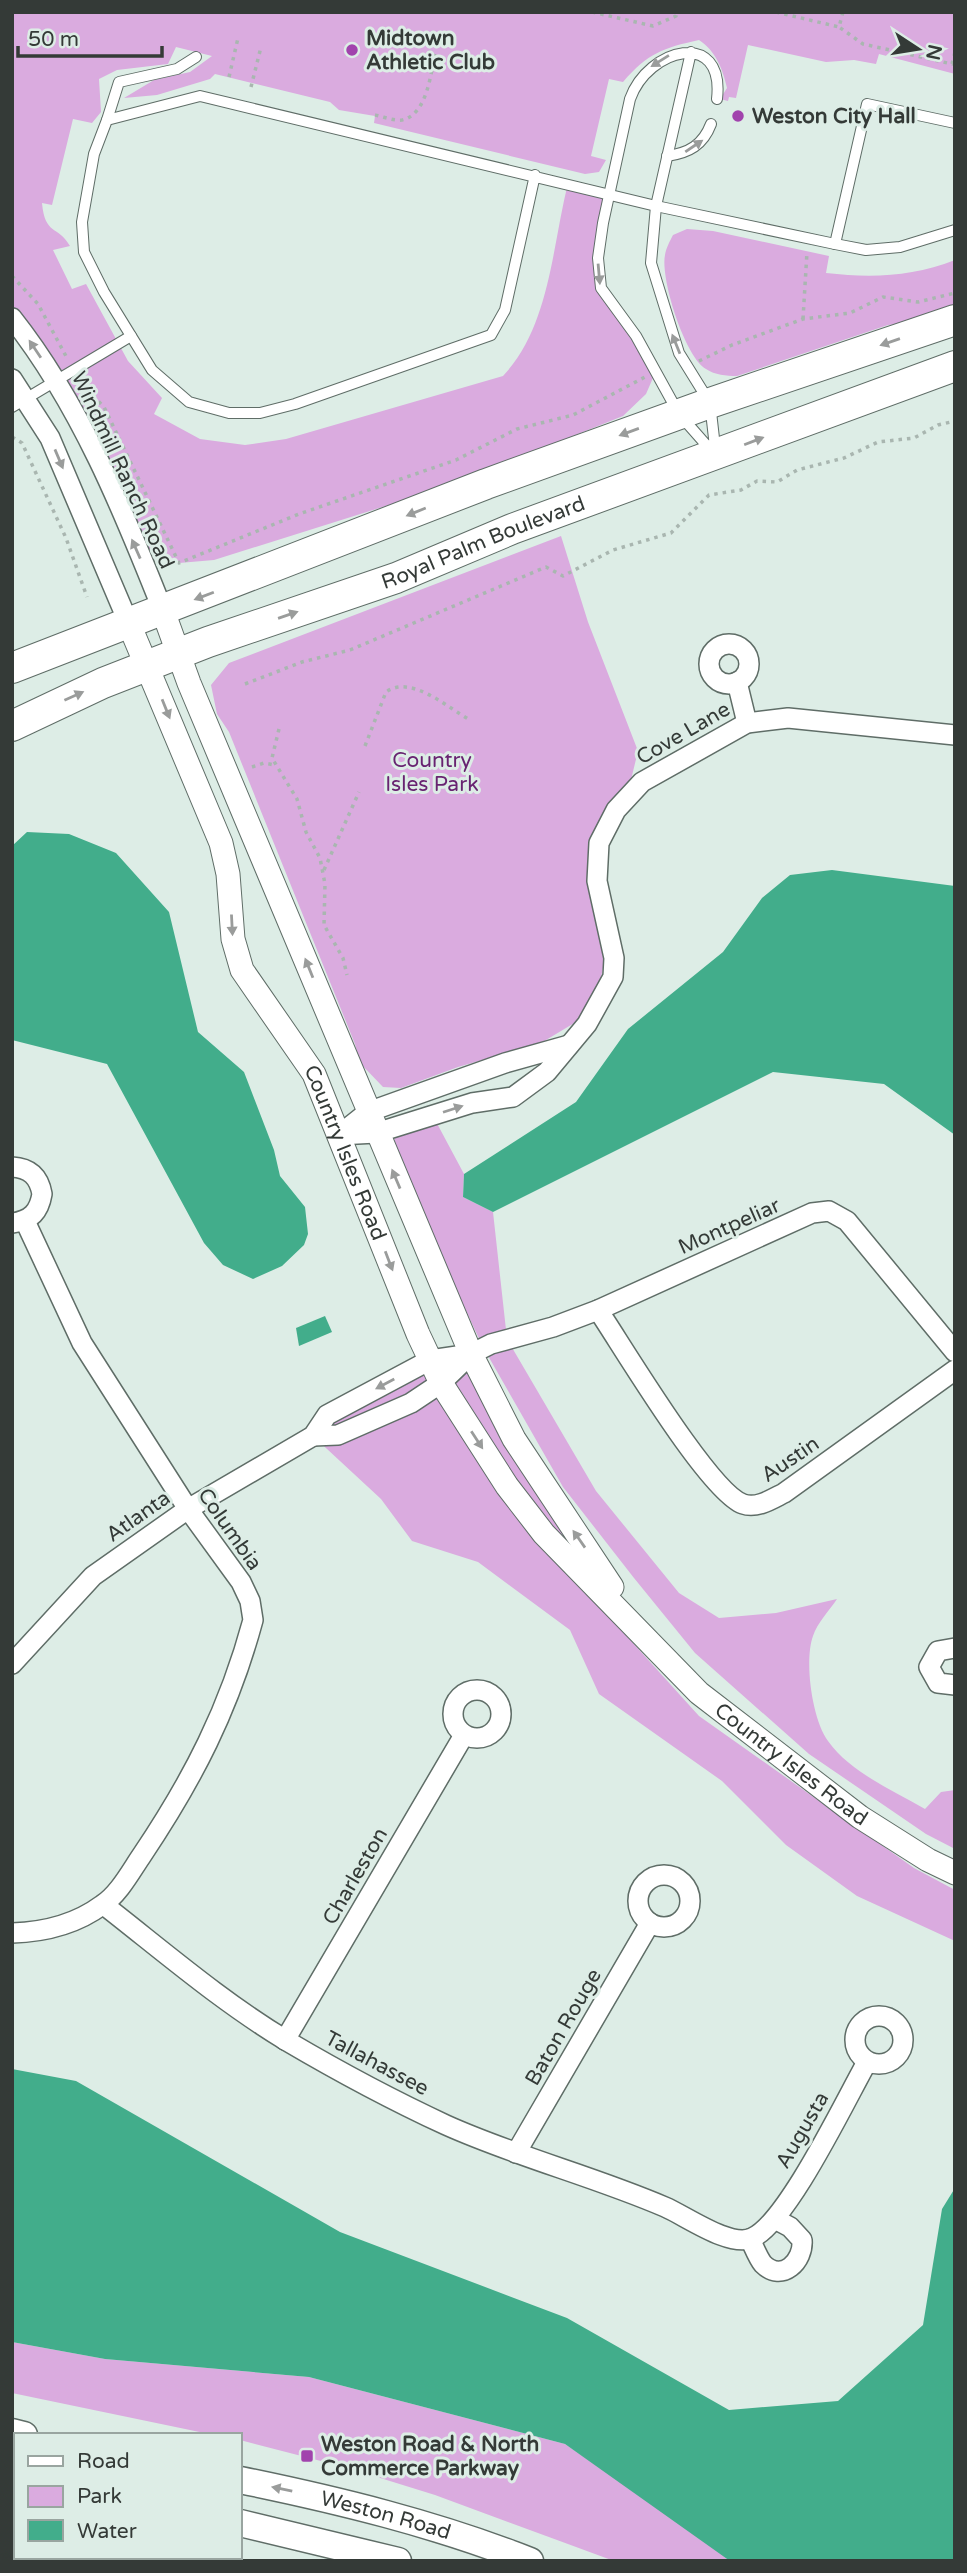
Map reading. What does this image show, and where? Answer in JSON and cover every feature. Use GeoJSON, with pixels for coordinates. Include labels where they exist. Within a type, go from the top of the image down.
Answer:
{"type":"FeatureCollection","features":[{"type":"Feature","properties":{"kind":"main road"},"geometry":{"type":"LineString","coordinates":[[12,668],[486,484],[709,403],[955,320]]}},
{"type":"Feature","properties":{"kind":"main road","name":"Royal Palm Boulevard"},"geometry":{"type":"LineString","coordinates":[[12,726],[73,696],[148,666],[396,578],[512,529],[955,366]]}},
{"type":"Feature","properties":{"kind":"main road","name":"Weston Road"},"geometry":{"type":"LineString","coordinates":[[242,2480],[360,2506],[466,2538],[530,2561]]}},
{"type":"Feature","properties":{"kind":"main road","name":"Weston Road"},"geometry":{"type":"LineString","coordinates":[[242,2523],[398,2561]]}},
{"type":"Feature","properties":{"kind":"street","name":"Windmill Ranch Road"},"geometry":{"type":"LineString","coordinates":[[12,318],[57,381],[80,424],[163,611]]}},
{"type":"Feature","properties":{"kind":"street"},"geometry":{"type":"LineString","coordinates":[[12,379],[20,403],[50,438],[129,624]]}},
{"type":"Feature","properties":{"kind":"street","name":"Country Isles Road"},"geometry":{"type":"LineString","coordinates":[[163,611],[178,655],[372,1123],[471,1354],[514,1438],[563,1516],[646,1635]]}},
{"type":"Feature","properties":{"kind":"street","name":"Country Isles Road"},"geometry":{"type":"LineString","coordinates":[[129,624],[221,844],[228,874],[233,939],[242,970],[314,1074],[440,1383],[507,1486],[544,1534],[646,1635],[699,1693],[781,1759],[860,1817],[955,1873]]}},
{"type":"Feature","properties":{"kind":"street"},"geometry":{"type":"LineString","coordinates":[[737,682],[747,723]]}},
{"type":"Feature","properties":{"kind":"street","name":"Cove Lane"},"geometry":{"type":"LineString","coordinates":[[372,1123],[513,1097],[540,1078],[569,1045],[597,1009],[613,977],[614,958],[597,881],[599,843],[615,810],[642,782],[747,723],[788,718],[955,735]]}},
{"type":"Feature","properties":{"kind":"street","name":"Cove Lane"},"geometry":{"type":"LineString","coordinates":[[339,1135],[372,1123],[505,1062],[569,1045]]}},
{"type":"Feature","properties":{"kind":"street","name":"Columbia"},"geometry":{"type":"LineString","coordinates":[[12,1167],[25,1169],[40,1184],[40,1205],[19,1222],[82,1343],[188,1508],[241,1582],[250,1601],[253,1620],[244,1655],[215,1732],[188,1785],[124,1881],[104,1905]]}},
{"type":"Feature","properties":{"kind":"street","name":"Montpeliar"},"geometry":{"type":"LineString","coordinates":[[471,1354],[491,1344],[553,1327],[598,1310],[812,1213],[829,1211],[847,1221],[955,1352]]}},
{"type":"Feature","properties":{"kind":"street","name":"Austin"},"geometry":{"type":"LineString","coordinates":[[598,1310],[709,1475],[743,1504],[760,1505],[784,1493],[955,1370]]}},
{"type":"Feature","properties":{"kind":"street","name":"Atlanta"},"geometry":{"type":"LineString","coordinates":[[13,1662],[93,1576],[188,1508],[313,1436],[327,1415],[430,1360],[471,1354]]}},
{"type":"Feature","properties":{"kind":"street","name":"Atlanta"},"geometry":{"type":"LineString","coordinates":[[313,1436],[338,1435],[411,1403],[440,1383],[471,1354]]}},
{"type":"Feature","properties":{"kind":"street"},"geometry":{"type":"LineString","coordinates":[[955,1648],[938,1651],[929,1667],[938,1683],[955,1685]]}},
{"type":"Feature","properties":{"kind":"street","name":"Charleston"},"geometry":{"type":"LineString","coordinates":[[285,2040],[464,1735]]}},
{"type":"Feature","properties":{"kind":"street"},"geometry":{"type":"LineString","coordinates":[[12,1933],[48,1932],[104,1905]]}},
{"type":"Feature","properties":{"kind":"street","name":"Tallahassee"},"geometry":{"type":"LineString","coordinates":[[104,1905],[285,2040],[446,2124],[516,2153],[664,2206],[726,2237],[750,2239]]}},
{"type":"Feature","properties":{"kind":"street","name":"Baton Rouge"},"geometry":{"type":"LineString","coordinates":[[516,2153],[650,1923]]}},
{"type":"Feature","properties":{"kind":"street","name":"Augusta"},"geometry":{"type":"LineString","coordinates":[[775,2219],[867,2062]]}},
{"type":"Feature","properties":{"kind":"street"},"geometry":{"type":"LineString","coordinates":[[775,2219],[790,2227],[802,2240],[800,2258],[793,2267],[786,2270],[770,2268],[763,2264],[750,2239],[775,2219]]}},
{"type":"Feature","properties":{"kind":"lane"},"geometry":{"type":"LineString","coordinates":[[716,456],[680,414],[636,335],[601,288],[598,258],[630,99],[638,81],[662,59],[674,53],[691,52],[714,69],[717,99]]}},
{"type":"Feature","properties":{"kind":"lane"},"geometry":{"type":"LineString","coordinates":[[691,52],[656,206],[651,263],[667,321],[685,363],[709,403],[716,456]]}},
{"type":"Feature","properties":{"kind":"lane"},"geometry":{"type":"LineString","coordinates":[[196,57],[177,69],[119,82],[94,155],[82,222],[84,252],[131,336],[152,370],[188,402],[239,413],[260,413],[295,404],[491,335],[505,310],[535,174]]}},
{"type":"Feature","properties":{"kind":"lane"},"geometry":{"type":"LineString","coordinates":[[107,120],[200,96],[535,174],[656,206],[866,250],[900,247],[955,230]]}},
{"type":"Feature","properties":{"kind":"lane"},"geometry":{"type":"LineString","coordinates":[[835,244],[867,104],[955,123]]}},
{"type":"Feature","properties":{"kind":"lane"},"geometry":{"type":"LineString","coordinates":[[667,156],[680,154],[701,143],[711,124]]}},
{"type":"Feature","properties":{"kind":"lane"},"geometry":{"type":"LineString","coordinates":[[20,403],[131,336]]}},
{"type":"Feature","properties":{"kind":"path"},"geometry":{"type":"LineString","coordinates":[[592,12],[653,26],[676,16],[677,12]]}},
{"type":"Feature","properties":{"kind":"path"},"geometry":{"type":"LineString","coordinates":[[776,12],[839,27],[863,44],[952,64],[955,52]]}},
{"type":"Feature","properties":{"kind":"path"},"geometry":{"type":"LineString","coordinates":[[839,27],[843,12]]}},
{"type":"Feature","properties":{"kind":"path"},"geometry":{"type":"LineString","coordinates":[[229,77],[238,38]]}},
{"type":"Feature","properties":{"kind":"path"},"geometry":{"type":"LineString","coordinates":[[251,87],[261,47]]}},
{"type":"Feature","properties":{"kind":"path"},"geometry":{"type":"LineString","coordinates":[[375,115],[399,121],[408,118],[421,103],[435,54],[428,52]]}},
{"type":"Feature","properties":{"kind":"path"},"geometry":{"type":"LineString","coordinates":[[803,319],[809,239]]}},
{"type":"Feature","properties":{"kind":"path"},"geometry":{"type":"LineString","coordinates":[[12,276],[38,304],[85,389],[104,407],[179,563],[299,514],[456,460],[517,429],[573,415],[656,371]]}},
{"type":"Feature","properties":{"kind":"path"},"geometry":{"type":"LineString","coordinates":[[685,363],[698,362],[732,345],[803,319],[850,313],[883,297],[918,302],[955,293]]}},
{"type":"Feature","properties":{"kind":"path"},"geometry":{"type":"LineString","coordinates":[[245,684],[302,662],[350,650],[547,567],[564,576],[613,550],[671,533],[709,495],[741,490],[757,481],[777,482],[797,470],[844,458],[878,442],[914,438],[938,425],[955,421]]}},
{"type":"Feature","properties":{"kind":"path"},"geometry":{"type":"LineString","coordinates":[[12,437],[22,443],[28,455],[66,538],[87,597]]}},
{"type":"Feature","properties":{"kind":"path"},"geometry":{"type":"LineString","coordinates":[[365,746],[386,692],[393,687],[408,686],[470,720]]}},
{"type":"Feature","properties":{"kind":"path"},"geometry":{"type":"LineString","coordinates":[[279,729],[272,758],[296,799],[323,873],[324,925],[343,958],[347,975]]}},
{"type":"Feature","properties":{"kind":"path"},"geometry":{"type":"LineString","coordinates":[[252,767],[264,763],[275,765]]}},
{"type":"Feature","properties":{"kind":"path"},"geometry":{"type":"LineString","coordinates":[[323,873],[359,792]]}},
{"type":"Feature","properties":{"kind":"green space"},"geometry":{"type":"Polygon","coordinates":[[[12,12],[955,12],[955,74],[879,54],[876,64],[854,60],[826,62],[748,45],[736,98],[729,97],[728,101],[720,99],[727,88],[721,68],[710,50],[699,40],[675,46],[640,64],[623,82],[609,79],[591,156],[606,160],[599,172],[585,174],[374,123],[375,116],[339,110],[330,102],[215,74],[210,79],[157,95],[124,98],[154,80],[190,72],[212,56],[176,47],[168,64],[117,70],[99,79],[101,112],[92,123],[73,119],[52,205],[42,203],[49,226],[70,246],[53,250],[72,289],[86,284],[128,361],[162,398],[154,414],[200,439],[245,445],[286,439],[503,376],[519,356],[540,310],[568,183],[611,193],[603,223],[601,288],[656,371],[646,394],[623,416],[443,488],[214,560],[179,563],[147,550],[12,318],[12,12]]]}},
{"type":"Feature","properties":{"kind":"green space"},"geometry":{"type":"Polygon","coordinates":[[[687,229],[713,231],[829,256],[826,273],[891,275],[923,270],[955,260],[955,313],[937,320],[888,325],[737,376],[717,374],[698,362],[690,349],[682,334],[666,281],[664,266],[667,247],[673,235],[687,229]]]}},
{"type":"Feature","properties":{"kind":"green space","name":"Country Isles Park"},"geometry":{"type":"Polygon","coordinates":[[[561,536],[588,622],[638,751],[629,788],[607,805],[595,829],[595,913],[604,963],[597,997],[576,1022],[541,1043],[458,1067],[401,1088],[383,1087],[360,1063],[355,1044],[229,732],[217,714],[211,685],[229,663],[561,536]]]}},
{"type":"Feature","properties":{"kind":"green space"},"geometry":{"type":"Polygon","coordinates":[[[433,1116],[464,1174],[463,1197],[493,1212],[507,1339],[596,1491],[679,1593],[719,1618],[776,1613],[837,1599],[817,1626],[810,1647],[811,1690],[822,1731],[848,1762],[925,1809],[941,1792],[955,1790],[955,1849],[926,1834],[809,1754],[695,1653],[563,1487],[483,1347],[395,1160],[393,1145],[396,1133],[433,1116]]]}},
{"type":"Feature","properties":{"kind":"green space"},"geometry":{"type":"Polygon","coordinates":[[[471,1354],[563,1516],[594,1600],[699,1716],[914,1868],[955,1890],[955,1941],[857,1896],[786,1845],[722,1781],[599,1694],[570,1630],[478,1562],[412,1541],[381,1499],[313,1436],[327,1415],[471,1354]]]}},
{"type":"Feature","properties":{"kind":"green space"},"geometry":{"type":"Polygon","coordinates":[[[12,2342],[105,2359],[309,2377],[565,2444],[736,2561],[614,2561],[435,2495],[348,2468],[242,2441],[242,2433],[204,2433],[12,2393],[12,2342]]]}},
{"type":"Feature","properties":{"kind":"water"},"geometry":{"type":"Polygon","coordinates":[[[27,832],[69,834],[116,853],[169,912],[198,1032],[244,1072],[274,1150],[280,1176],[305,1207],[308,1234],[304,1245],[282,1266],[253,1279],[223,1265],[204,1243],[107,1064],[12,1040],[12,846],[27,832]]]}},
{"type":"Feature","properties":{"kind":"water"},"geometry":{"type":"Polygon","coordinates":[[[832,870],[955,886],[955,1135],[884,1084],[773,1072],[493,1212],[463,1197],[464,1174],[576,1102],[628,1029],[723,952],[762,898],[790,875],[832,870]]]}},
{"type":"Feature","properties":{"kind":"water"},"geometry":{"type":"Polygon","coordinates":[[[325,1316],[332,1332],[299,1346],[296,1328],[325,1316]]]}},
{"type":"Feature","properties":{"kind":"water"},"geometry":{"type":"Polygon","coordinates":[[[12,2069],[76,2081],[340,2232],[567,2318],[729,2410],[838,2401],[923,2325],[942,2209],[955,2188],[955,2561],[730,2561],[565,2444],[309,2377],[105,2359],[12,2342],[12,2069]]]}},
{"type":"Feature","properties":{"kind":"place","name":"Midtown Athletic Club"},"geometry":{"type":"Point","coordinates":[352,50]}},
{"type":"Feature","properties":{"kind":"place","name":"Weston City Hall"},"geometry":{"type":"Point","coordinates":[738,116]}},
{"type":"Feature","properties":{"kind":"place","name":"Weston Road & North Commerce Parkway"},"geometry":{"type":"Point","coordinates":[307,2456]}}]}
